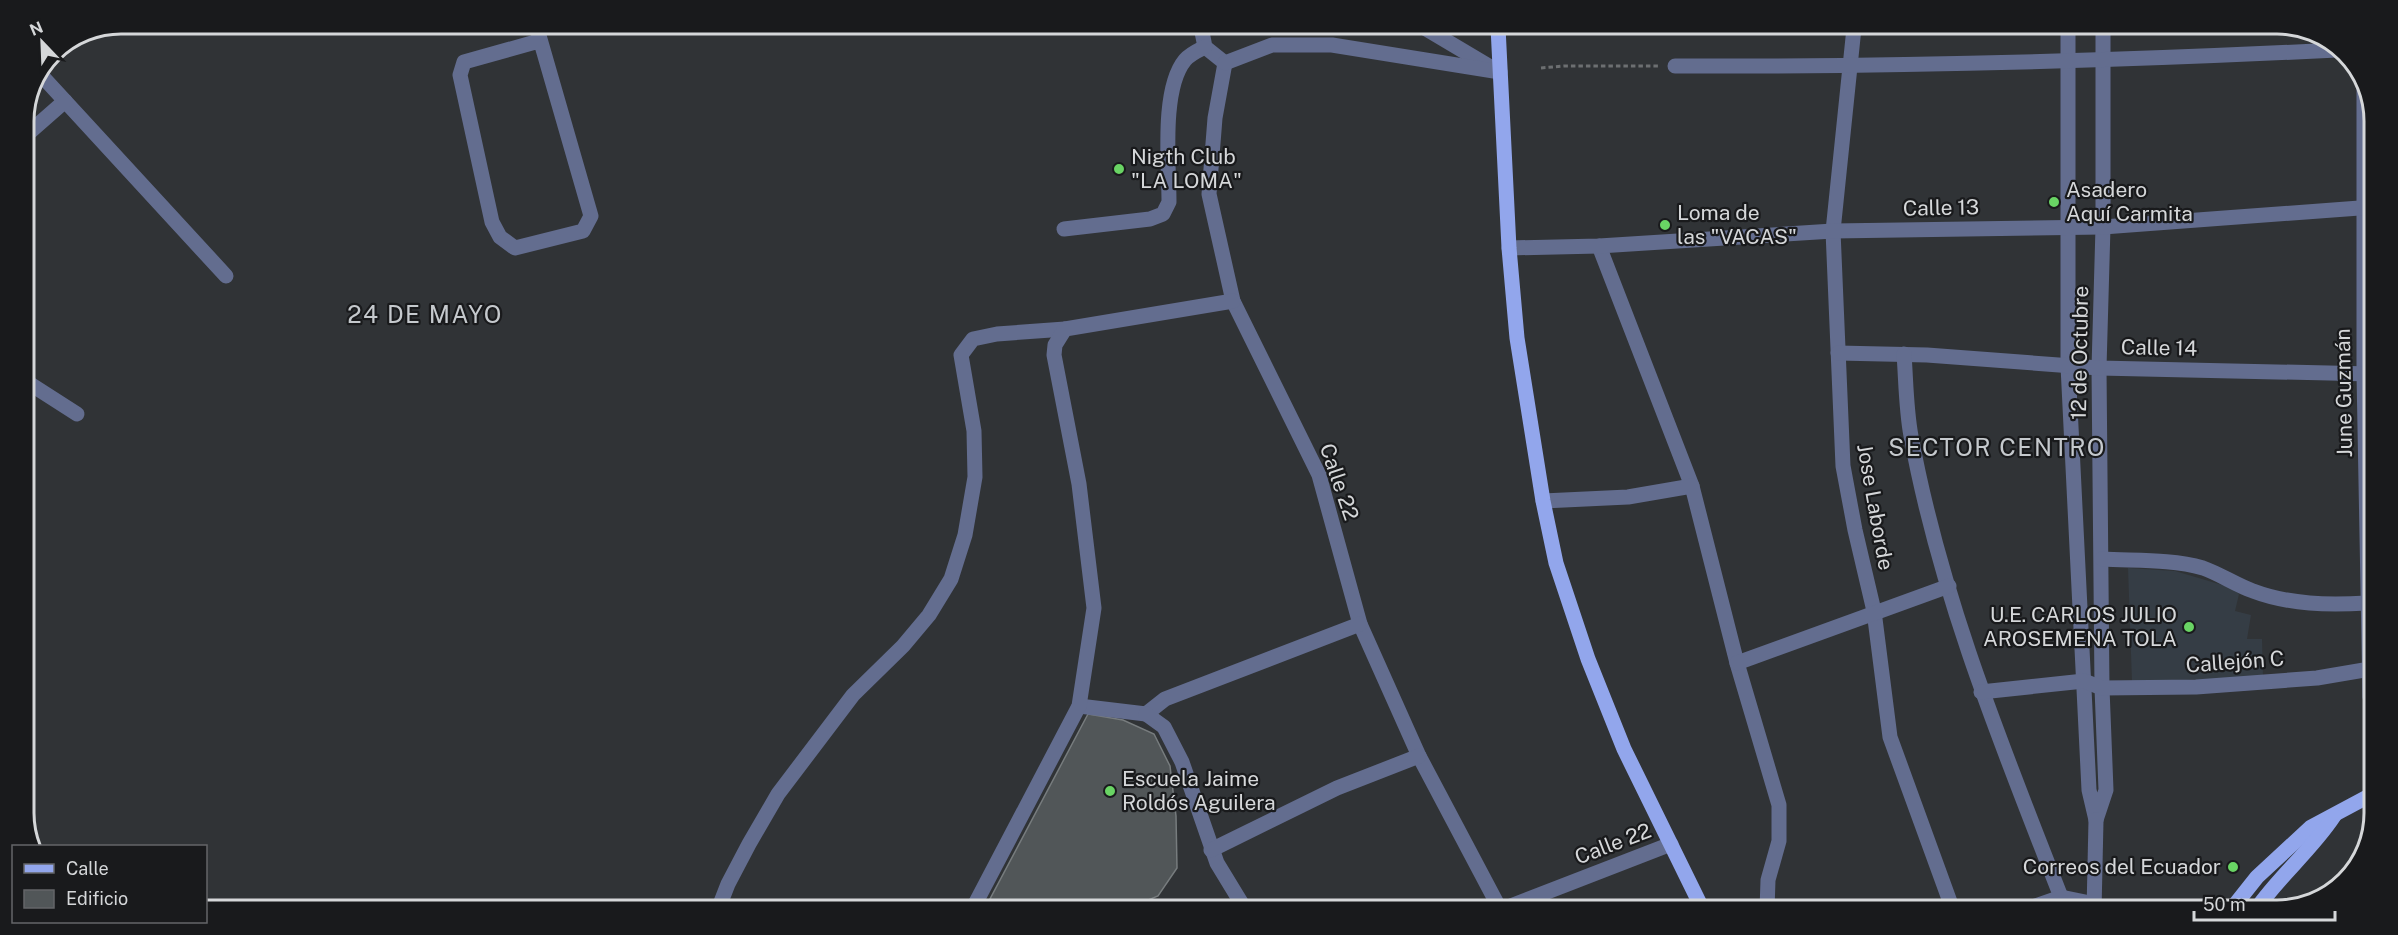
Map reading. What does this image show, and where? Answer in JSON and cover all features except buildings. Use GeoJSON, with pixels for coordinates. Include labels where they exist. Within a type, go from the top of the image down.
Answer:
{"type":"FeatureCollection","features":[{"type":"Feature","properties":{"kind":"main road"},"geometry":{"type":"LineString","coordinates":[[1498,35],[1509,248],[1517,338],[1543,501],[1556,563],[1588,659],[1624,748],[1698,900]]}},
{"type":"Feature","properties":{"kind":"main road"},"geometry":{"type":"LineString","coordinates":[[2239,900],[2257,877],[2311,827],[2364,799]]}},
{"type":"Feature","properties":{"kind":"main road"},"geometry":{"type":"LineString","coordinates":[[2262,900],[2320,838],[2334,816]]}},
{"type":"Feature","properties":{"kind":"street"},"geometry":{"type":"LineString","coordinates":[[538,35],[591,216],[583,231],[515,249],[500,237],[492,222],[460,75],[464,62],[539,41]]}},
{"type":"Feature","properties":{"kind":"street"},"geometry":{"type":"LineString","coordinates":[[1203,35],[1205,47],[1225,63],[1272,45],[1332,45],[1500,72]]}},
{"type":"Feature","properties":{"kind":"street"},"geometry":{"type":"LineString","coordinates":[[1437,35],[1500,72]]}},
{"type":"Feature","properties":{"kind":"street","name":"Jose Laborde"},"geometry":{"type":"LineString","coordinates":[[1853,35],[1833,231],[1843,466],[1874,611],[1890,737],[1949,900]]}},
{"type":"Feature","properties":{"kind":"street","name":"12 de Octubre"},"geometry":{"type":"LineString","coordinates":[[2068,35],[2067,366],[2089,790],[2096,820],[2095,900]]}},
{"type":"Feature","properties":{"kind":"street","name":"12 de Octubre"},"geometry":{"type":"LineString","coordinates":[[2096,820],[2106,790],[2102,688],[2099,368],[2103,227],[2103,35]]}},
{"type":"Feature","properties":{"kind":"street"},"geometry":{"type":"LineString","coordinates":[[1064,229],[1150,219],[1163,214],[1169,202],[1169,112],[1176,76],[1186,58],[1205,47]]}},
{"type":"Feature","properties":{"kind":"street"},"geometry":{"type":"LineString","coordinates":[[1676,66],[1850,67],[2103,62],[2327,50]]}},
{"type":"Feature","properties":{"kind":"street","name":"Calle 22"},"geometry":{"type":"LineString","coordinates":[[1225,63],[1215,118],[1209,194],[1233,302],[1318,475],[1360,624],[1419,756],[1497,900]]}},
{"type":"Feature","properties":{"kind":"street"},"geometry":{"type":"LineString","coordinates":[[45,80],[226,276]]}},
{"type":"Feature","properties":{"kind":"street"},"geometry":{"type":"LineString","coordinates":[[35,127],[65,101]]}},
{"type":"Feature","properties":{"kind":"street","name":"Calle 13"},"geometry":{"type":"LineString","coordinates":[[1509,248],[1599,246],[1833,231],[2103,227],[2363,207]]}},
{"type":"Feature","properties":{"kind":"street"},"geometry":{"type":"LineString","coordinates":[[1599,246],[1692,486],[1737,663],[1779,805],[1779,841],[1768,880],[1767,900]]}},
{"type":"Feature","properties":{"kind":"street"},"geometry":{"type":"LineString","coordinates":[[722,900],[748,844],[778,794],[854,695],[903,646],[929,615],[951,579],[965,535],[975,477],[974,431],[961,355],[973,339],[997,334],[1065,329],[1233,302]]}},
{"type":"Feature","properties":{"kind":"street"},"geometry":{"type":"LineString","coordinates":[[977,900],[1079,706],[1094,608],[1078,484],[1054,355],[1055,345],[1065,329]]}},
{"type":"Feature","properties":{"kind":"street","name":"Calle 14"},"geometry":{"type":"LineString","coordinates":[[1838,353],[1904,354],[2099,368],[2363,374]]}},
{"type":"Feature","properties":{"kind":"street"},"geometry":{"type":"LineString","coordinates":[[1904,354],[1911,434],[1931,528],[1981,692],[2061,897]]}},
{"type":"Feature","properties":{"kind":"street"},"geometry":{"type":"LineString","coordinates":[[35,387],[77,414]]}},
{"type":"Feature","properties":{"kind":"street"},"geometry":{"type":"LineString","coordinates":[[1543,501],[1628,497],[1692,486]]}},
{"type":"Feature","properties":{"kind":"street"},"geometry":{"type":"LineString","coordinates":[[2102,559],[2169,562],[2203,568],[2260,594],[2298,603],[2335,605],[2364,603]]}},
{"type":"Feature","properties":{"kind":"street"},"geometry":{"type":"LineString","coordinates":[[1737,663],[1874,611],[1949,586]]}},
{"type":"Feature","properties":{"kind":"street"},"geometry":{"type":"LineString","coordinates":[[1146,714],[1165,699],[1360,624]]}},
{"type":"Feature","properties":{"kind":"street","name":"Callejón C"},"geometry":{"type":"LineString","coordinates":[[2102,688],[2196,687],[2317,678],[2364,670]]}},
{"type":"Feature","properties":{"kind":"street"},"geometry":{"type":"LineString","coordinates":[[1981,692],[2084,681],[2102,688]]}},
{"type":"Feature","properties":{"kind":"street"},"geometry":{"type":"LineString","coordinates":[[1079,706],[1146,714],[1164,727],[1182,762],[1216,863],[1239,900]]}},
{"type":"Feature","properties":{"kind":"street"},"geometry":{"type":"LineString","coordinates":[[1211,850],[1337,788],[1419,756]]}},
{"type":"Feature","properties":{"kind":"street","name":"Calle 22"},"geometry":{"type":"LineString","coordinates":[[1525,900],[1671,844]]}},
{"type":"Feature","properties":{"kind":"street"},"geometry":{"type":"LineString","coordinates":[[2052,900],[2061,897],[2071,900]]}},
{"type":"Feature","properties":{"kind":"path"},"geometry":{"type":"LineString","coordinates":[[1541,68],[1676,66]]}},
{"type":"Feature","properties":{"kind":"shaded area","name":"U.E. CARLOS JULIO AROSEMENA TOLA"},"geometry":{"type":"Polygon","coordinates":[[[2128,568],[2175,571],[2229,587],[2239,594],[2235,611],[2251,615],[2247,639],[2262,639],[2263,677],[2132,682],[2128,568]]]}},
{"type":"Feature","properties":{"kind":"place","name":"Nigth Club \"LA LOMA\""},"geometry":{"type":"Point","coordinates":[1119,169]}},
{"type":"Feature","properties":{"kind":"place","name":"Asadero Aquí Carmita"},"geometry":{"type":"Point","coordinates":[2054,202]}},
{"type":"Feature","properties":{"kind":"place","name":"Loma de las \"VACAS\""},"geometry":{"type":"Point","coordinates":[1665,225]}},
{"type":"Feature","properties":{"kind":"place","name":"U.E. CARLOS JULIO AROSEMENA TOLA"},"geometry":{"type":"Point","coordinates":[2189,627]}},
{"type":"Feature","properties":{"kind":"place","name":"Escuela Jaime Roldós Aguilera"},"geometry":{"type":"Point","coordinates":[1110,791]}},
{"type":"Feature","properties":{"kind":"place","name":"Correos del Ecuador"},"geometry":{"type":"Point","coordinates":[2233,867]}},
{"type":"Feature","properties":{"kind":"district","name":"24 DE MAYO"},"geometry":{"type":"Point","coordinates":[425,315]}},
{"type":"Feature","properties":{"kind":"district","name":"SECTOR CENTRO"},"geometry":{"type":"Point","coordinates":[1997,448]}}]}
